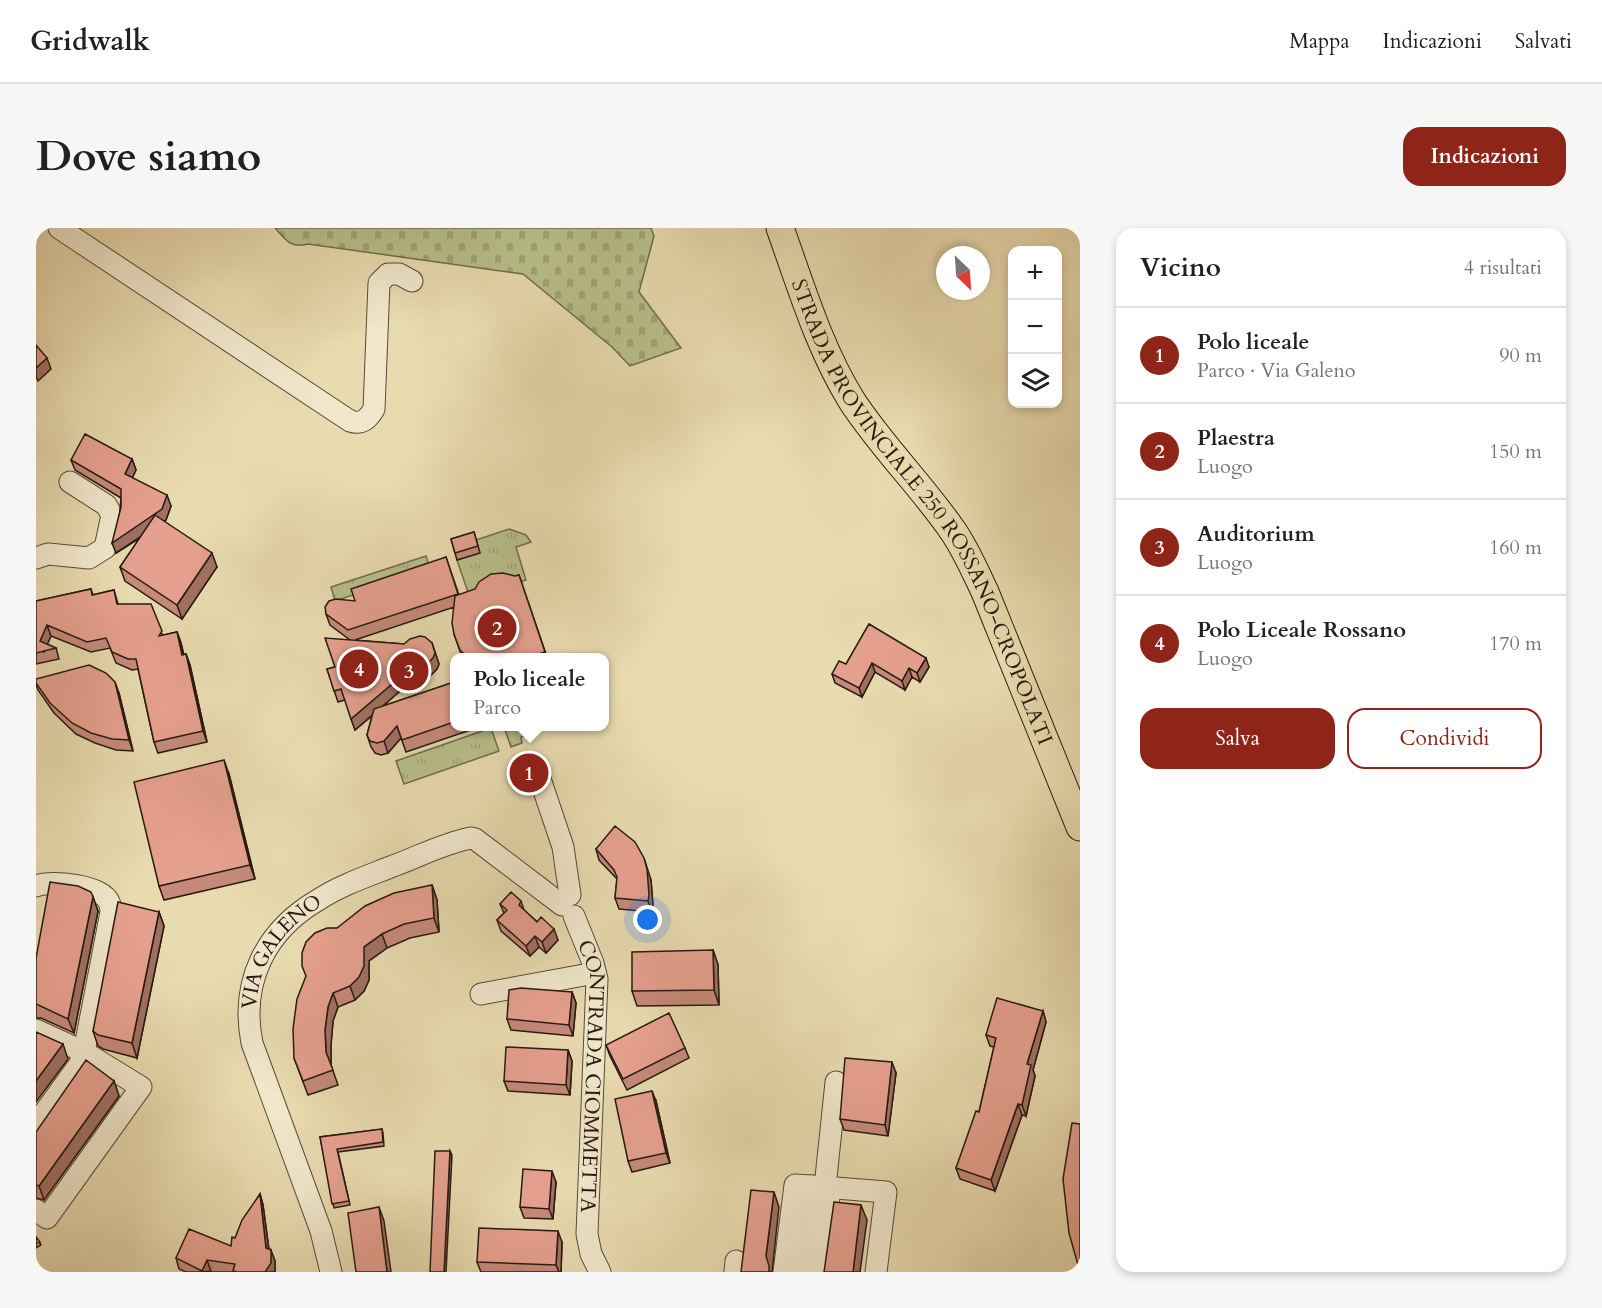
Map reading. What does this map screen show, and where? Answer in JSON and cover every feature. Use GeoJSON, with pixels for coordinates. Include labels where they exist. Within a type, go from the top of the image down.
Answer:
{"type":"FeatureCollection","features":[{"type":"Feature","properties":{"kind":"main road","name":"STRADA PROVINCIALE 250 ROSSANO-CROPOLATI"},"geometry":{"type":"LineString","coordinates":[[780,228],[838,376],[864,418],[954,532],[969,559],[985,592],[1080,827]]}},
{"type":"Feature","properties":{"kind":"street"},"geometry":{"type":"LineString","coordinates":[[59,228],[356,423],[364,421],[374,409],[379,283],[387,274],[399,274],[412,281]]}},
{"type":"Feature","properties":{"kind":"street"},"geometry":{"type":"LineString","coordinates":[[36,558],[48,555],[89,558],[105,548],[112,515],[106,505],[70,482]]}},
{"type":"Feature","properties":{"kind":"street","name":"CONTRADA CIOMMETTA"},"geometry":{"type":"LineString","coordinates":[[537,770],[563,847],[568,905],[596,973],[587,1234],[591,1254],[600,1272]]}},
{"type":"Feature","properties":{"kind":"street","name":"VIA GALENO"},"geometry":{"type":"LineString","coordinates":[[331,1272],[321,1231],[255,1053],[249,1029],[252,988],[258,965],[270,942],[296,915],[326,895],[386,869],[471,838],[568,905]]}},
{"type":"Feature","properties":{"kind":"street"},"geometry":{"type":"LineString","coordinates":[[36,886],[57,884],[91,888],[110,903],[111,912],[84,1052],[79,1065],[36,1124]]}},
{"type":"Feature","properties":{"kind":"street"},"geometry":{"type":"LineString","coordinates":[[481,994],[596,973]]}},
{"type":"Feature","properties":{"kind":"street"},"geometry":{"type":"LineString","coordinates":[[36,1030],[84,1052],[141,1087],[47,1218],[36,1210]]}},
{"type":"Feature","properties":{"kind":"street"},"geometry":{"type":"LineString","coordinates":[[802,1272],[822,1187],[836,1082]]}},
{"type":"Feature","properties":{"kind":"street"},"geometry":{"type":"LineString","coordinates":[[784,1272],[795,1185],[886,1192],[876,1272]]}},
{"type":"Feature","properties":{"kind":"street"},"geometry":{"type":"LineString","coordinates":[[820,1272],[822,1187]]}},
{"type":"Feature","properties":{"kind":"green space"},"geometry":{"type":"Polygon","coordinates":[[[275,228],[651,228],[654,236],[639,292],[681,348],[630,366],[612,347],[523,274],[308,244],[297,245],[289,242],[275,228]]]}},
{"type":"Feature","properties":{"kind":"green space"},"geometry":{"type":"Polygon","coordinates":[[[509,529],[526,535],[531,542],[516,547],[526,580],[470,598],[457,560],[480,553],[476,540],[509,529]]]}},
{"type":"Feature","properties":{"kind":"green space"},"geometry":{"type":"Polygon","coordinates":[[[426,556],[430,569],[335,601],[331,587],[426,556]]]}},
{"type":"Feature","properties":{"kind":"green space"},"geometry":{"type":"Polygon","coordinates":[[[482,731],[492,731],[499,751],[404,784],[396,761],[482,731]]]}},
{"type":"Feature","properties":{"kind":"green space"},"geometry":{"type":"Polygon","coordinates":[[[506,731],[539,731],[521,737],[522,743],[511,747],[506,731]]]}},
{"type":"Feature","properties":{"kind":"building"},"geometry":{"type":"Polygon","coordinates":[[[36,345],[47,358],[36,368],[36,345]]]}},
{"type":"Feature","properties":{"kind":"building"},"geometry":{"type":"Polygon","coordinates":[[[85,434],[132,459],[125,474],[167,495],[162,509],[112,543],[121,507],[121,489],[71,460],[85,434]]]}},
{"type":"Feature","properties":{"kind":"building"},"geometry":{"type":"Polygon","coordinates":[[[155,515],[212,553],[177,605],[120,567],[155,515]]]}},
{"type":"Feature","properties":{"kind":"building"},"geometry":{"type":"Polygon","coordinates":[[[474,532],[478,546],[455,553],[451,539],[474,532]]]}},
{"type":"Feature","properties":{"kind":"building"},"geometry":{"type":"Polygon","coordinates":[[[446,557],[458,594],[348,630],[326,614],[325,607],[329,601],[336,599],[355,601],[351,589],[446,557]]]}},
{"type":"Feature","properties":{"kind":"building"},"geometry":{"type":"Polygon","coordinates":[[[491,574],[519,575],[545,652],[463,653],[460,650],[452,623],[455,596],[475,589],[479,582],[491,574]]]}},
{"type":"Feature","properties":{"kind":"building"},"geometry":{"type":"Polygon","coordinates":[[[91,589],[92,595],[114,590],[117,604],[151,604],[162,631],[159,636],[177,632],[182,655],[186,654],[203,731],[154,742],[136,659],[128,659],[112,652],[106,638],[87,642],[47,625],[40,641],[56,648],[36,653],[36,601],[91,589]]]}},
{"type":"Feature","properties":{"kind":"building"},"geometry":{"type":"Polygon","coordinates":[[[869,624],[926,658],[917,673],[909,668],[902,681],[872,663],[859,688],[832,674],[839,661],[846,664],[869,624]]]}},
{"type":"Feature","properties":{"kind":"building"},"geometry":{"type":"Polygon","coordinates":[[[420,636],[432,643],[435,653],[433,658],[426,665],[412,667],[351,719],[341,689],[334,691],[327,669],[335,667],[325,638],[404,644],[420,636]]]}},
{"type":"Feature","properties":{"kind":"building"},"geometry":{"type":"Polygon","coordinates":[[[89,665],[106,673],[115,682],[129,740],[112,739],[91,733],[72,723],[50,703],[36,683],[36,679],[89,665]]]}},
{"type":"Feature","properties":{"kind":"building"},"geometry":{"type":"Polygon","coordinates":[[[450,683],[450,723],[402,740],[397,726],[384,741],[377,743],[370,741],[367,735],[374,709],[450,683]]]}},
{"type":"Feature","properties":{"kind":"building"},"geometry":{"type":"Polygon","coordinates":[[[224,760],[250,865],[159,886],[134,782],[224,760]]]}},
{"type":"Feature","properties":{"kind":"building"},"geometry":{"type":"Polygon","coordinates":[[[615,826],[635,842],[644,858],[647,869],[648,901],[615,898],[617,877],[614,870],[596,849],[615,826]]]}},
{"type":"Feature","properties":{"kind":"building"},"geometry":{"type":"Polygon","coordinates":[[[50,882],[78,886],[91,892],[93,897],[68,1019],[36,1004],[36,958],[50,882]]]}},
{"type":"Feature","properties":{"kind":"building"},"geometry":{"type":"Polygon","coordinates":[[[432,885],[434,918],[404,924],[382,934],[364,947],[364,966],[359,977],[350,986],[333,993],[328,1007],[325,1030],[326,1052],[333,1070],[303,1081],[294,1058],[293,1029],[297,999],[306,976],[302,966],[302,953],[306,942],[315,933],[327,928],[337,928],[365,906],[394,893],[432,885]]]}},
{"type":"Feature","properties":{"kind":"building"},"geometry":{"type":"Polygon","coordinates":[[[511,892],[521,901],[519,905],[537,922],[541,917],[554,929],[542,942],[535,936],[526,946],[497,920],[507,910],[500,904],[511,892]]]}},
{"type":"Feature","properties":{"kind":"building"},"geometry":{"type":"Polygon","coordinates":[[[118,902],[159,912],[132,1043],[98,1035],[93,1031],[118,902]]]}},
{"type":"Feature","properties":{"kind":"building"},"geometry":{"type":"Polygon","coordinates":[[[713,950],[714,990],[632,991],[632,952],[713,950]]]}},
{"type":"Feature","properties":{"kind":"building"},"geometry":{"type":"Polygon","coordinates":[[[521,988],[572,992],[569,1025],[507,1019],[509,990],[521,988]]]}},
{"type":"Feature","properties":{"kind":"building"},"geometry":{"type":"Polygon","coordinates":[[[997,998],[1043,1011],[1027,1064],[1031,1065],[1022,1105],[1018,1104],[991,1180],[956,1168],[976,1111],[979,1112],[996,1038],[986,1035],[997,998]]]}},
{"type":"Feature","properties":{"kind":"building"},"geometry":{"type":"Polygon","coordinates":[[[669,1013],[685,1048],[623,1079],[606,1045],[669,1013]]]}},
{"type":"Feature","properties":{"kind":"building"},"geometry":{"type":"Polygon","coordinates":[[[36,1032],[63,1044],[36,1081],[36,1032]]]}},
{"type":"Feature","properties":{"kind":"building"},"geometry":{"type":"Polygon","coordinates":[[[506,1047],[568,1050],[566,1085],[504,1081],[506,1047]]]}},
{"type":"Feature","properties":{"kind":"building"},"geometry":{"type":"Polygon","coordinates":[[[845,1058],[892,1062],[885,1125],[840,1119],[845,1058]]]}},
{"type":"Feature","properties":{"kind":"building"},"geometry":{"type":"Polygon","coordinates":[[[86,1060],[114,1081],[39,1186],[36,1185],[36,1132],[86,1060]]]}},
{"type":"Feature","properties":{"kind":"building"},"geometry":{"type":"Polygon","coordinates":[[[652,1091],[666,1153],[628,1161],[615,1099],[652,1091]]]}},
{"type":"Feature","properties":{"kind":"building"},"geometry":{"type":"Polygon","coordinates":[[[1072,1123],[1080,1124],[1080,1272],[1069,1233],[1063,1179],[1072,1123]]]}},
{"type":"Feature","properties":{"kind":"building"},"geometry":{"type":"Polygon","coordinates":[[[382,1129],[383,1142],[337,1149],[349,1201],[332,1204],[320,1137],[382,1129]]]}},
{"type":"Feature","properties":{"kind":"building"},"geometry":{"type":"Polygon","coordinates":[[[435,1151],[450,1151],[444,1272],[430,1272],[435,1151]]]}},
{"type":"Feature","properties":{"kind":"building"},"geometry":{"type":"Polygon","coordinates":[[[523,1169],[552,1171],[549,1209],[520,1207],[523,1169]]]}},
{"type":"Feature","properties":{"kind":"building"},"geometry":{"type":"Polygon","coordinates":[[[751,1190],[774,1192],[766,1256],[769,1272],[741,1272],[751,1190]]]}},
{"type":"Feature","properties":{"kind":"building"},"geometry":{"type":"Polygon","coordinates":[[[260,1194],[266,1248],[271,1250],[271,1263],[265,1272],[237,1272],[233,1271],[235,1264],[207,1260],[202,1271],[176,1258],[189,1229],[231,1246],[232,1237],[235,1238],[242,1220],[260,1194]]]}},
{"type":"Feature","properties":{"kind":"building"},"geometry":{"type":"Polygon","coordinates":[[[834,1202],[861,1205],[853,1272],[824,1272],[834,1202]]]}},
{"type":"Feature","properties":{"kind":"building"},"geometry":{"type":"Polygon","coordinates":[[[379,1207],[387,1272],[356,1272],[348,1213],[379,1207]]]}},
{"type":"Feature","properties":{"kind":"building"},"geometry":{"type":"Polygon","coordinates":[[[479,1228],[558,1231],[556,1265],[477,1262],[479,1228]]]}},
{"type":"Feature","properties":{"kind":"place","name":"Plaestra"},"geometry":{"type":"Point","coordinates":[497,628]}},
{"type":"Feature","properties":{"kind":"place","name":"Polo Liceale Rossano"},"geometry":{"type":"Point","coordinates":[359,669]}},
{"type":"Feature","properties":{"kind":"place","name":"Auditorium"},"geometry":{"type":"Point","coordinates":[409,671]}},
{"type":"Feature","properties":{"kind":"place","name":"Polo liceale"},"geometry":{"type":"Point","coordinates":[529,773]}}]}
